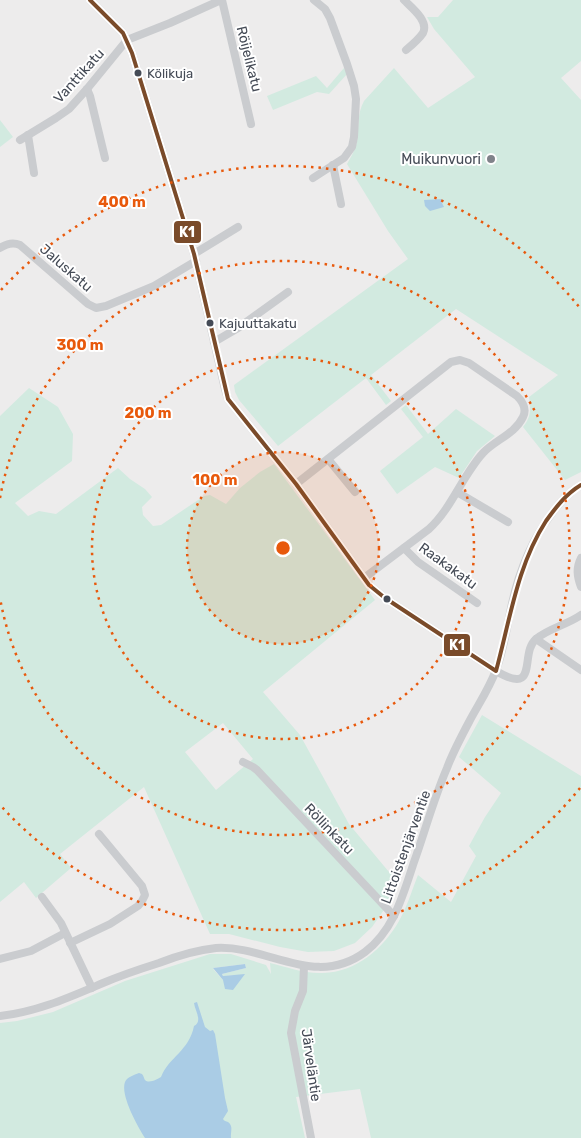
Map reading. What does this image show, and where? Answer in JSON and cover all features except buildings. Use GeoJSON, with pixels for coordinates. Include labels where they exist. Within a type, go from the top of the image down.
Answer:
{"type":"FeatureCollection","features":[{"type":"Feature","properties":{"kind":"street"},"geometry":{"type":"LineString","coordinates":[[90,0],[118,28],[127,40],[132,53],[195,258],[224,389],[228,399],[296,484],[364,578],[380,594],[496,671],[510,678],[517,679],[522,677],[527,670],[531,644],[536,639],[581,615]]}},
{"type":"Feature","properties":{"kind":"street"},"geometry":{"type":"LineString","coordinates":[[127,40],[222,0]]}},
{"type":"Feature","properties":{"kind":"street","name":"Röijelikatu"},"geometry":{"type":"LineString","coordinates":[[222,0],[251,124]]}},
{"type":"Feature","properties":{"kind":"street"},"geometry":{"type":"LineString","coordinates":[[313,178],[341,161],[347,155],[355,132],[355,93],[351,74],[330,18],[314,0]]}},
{"type":"Feature","properties":{"kind":"street"},"geometry":{"type":"LineString","coordinates":[[404,0],[421,19],[424,28],[422,35],[406,50]]}},
{"type":"Feature","properties":{"kind":"street","name":"Vanttikatu"},"geometry":{"type":"LineString","coordinates":[[20,140],[62,114],[74,103],[127,40]]}},
{"type":"Feature","properties":{"kind":"street"},"geometry":{"type":"LineString","coordinates":[[87,89],[105,158]]}},
{"type":"Feature","properties":{"kind":"street"},"geometry":{"type":"LineString","coordinates":[[28,135],[34,173]]}},
{"type":"Feature","properties":{"kind":"street"},"geometry":{"type":"LineString","coordinates":[[333,165],[341,204]]}},
{"type":"Feature","properties":{"kind":"street"},"geometry":{"type":"LineString","coordinates":[[195,258],[238,227]]}},
{"type":"Feature","properties":{"kind":"street","name":"Jaluskatu"},"geometry":{"type":"LineString","coordinates":[[0,248],[13,243],[20,245],[88,304],[96,308],[106,306],[154,286],[195,258]]}},
{"type":"Feature","properties":{"kind":"street"},"geometry":{"type":"LineString","coordinates":[[214,342],[238,328],[288,292]]}},
{"type":"Feature","properties":{"kind":"street"},"geometry":{"type":"LineString","coordinates":[[296,484],[446,365],[454,361],[463,360],[469,363],[522,401],[523,417],[514,428],[483,453],[437,522],[364,578]]}},
{"type":"Feature","properties":{"kind":"street"},"geometry":{"type":"LineString","coordinates":[[328,459],[355,492]]}},
{"type":"Feature","properties":{"kind":"street","name":"Littoistenjärventie"},"geometry":{"type":"LineString","coordinates":[[0,1016],[33,1010],[171,958],[209,949],[233,948],[245,950],[304,966],[317,967],[342,964],[365,952],[389,926],[402,900],[447,768],[469,721],[496,671],[512,604],[526,559],[549,516],[567,495],[581,485]]}},
{"type":"Feature","properties":{"kind":"street"},"geometry":{"type":"LineString","coordinates":[[457,492],[508,522]]}},
{"type":"Feature","properties":{"kind":"street","name":"Raakakatu"},"geometry":{"type":"LineString","coordinates":[[404,548],[418,562],[477,603]]}},
{"type":"Feature","properties":{"kind":"street"},"geometry":{"type":"LineString","coordinates":[[581,558],[577,568],[581,587]]}},
{"type":"Feature","properties":{"kind":"street"},"geometry":{"type":"LineString","coordinates":[[536,639],[581,670]]}},
{"type":"Feature","properties":{"kind":"street","name":"Röllinkatu"},"geometry":{"type":"LineString","coordinates":[[243,762],[257,770],[394,916]]}},
{"type":"Feature","properties":{"kind":"street"},"geometry":{"type":"LineString","coordinates":[[70,943],[122,917],[138,906],[144,898],[142,886],[99,834]]}},
{"type":"Feature","properties":{"kind":"street"},"geometry":{"type":"LineString","coordinates":[[42,897],[56,915],[92,988]]}},
{"type":"Feature","properties":{"kind":"street"},"geometry":{"type":"LineString","coordinates":[[0,960],[31,951],[65,933]]}},
{"type":"Feature","properties":{"kind":"street","name":"Järveläntie"},"geometry":{"type":"LineString","coordinates":[[304,966],[303,991],[295,1011],[291,1033],[311,1138]]}},
{"type":"Feature","properties":{"kind":"green space"},"geometry":{"type":"Polygon","coordinates":[[[453,0],[581,0],[581,61],[561,78],[581,100],[581,472],[565,480],[523,427],[530,413],[529,397],[558,375],[456,309],[371,375],[391,401],[386,405],[366,378],[278,446],[239,400],[235,392],[234,385],[408,259],[388,231],[347,164],[357,142],[359,116],[364,101],[394,68],[428,108],[475,77],[434,29],[427,17],[438,17],[453,0]]]}},
{"type":"Feature","properties":{"kind":"green space"},"geometry":{"type":"Polygon","coordinates":[[[344,68],[347,74],[329,94],[317,92],[273,110],[267,96],[316,76],[327,88],[344,68]]]}},
{"type":"Feature","properties":{"kind":"green space"},"geometry":{"type":"Polygon","coordinates":[[[0,120],[13,137],[0,147],[0,120]]]}},
{"type":"Feature","properties":{"kind":"green space"},"geometry":{"type":"Polygon","coordinates":[[[29,388],[58,407],[73,434],[72,461],[15,503],[28,516],[39,511],[56,514],[118,468],[145,489],[152,497],[142,507],[143,515],[153,526],[161,525],[204,496],[210,495],[226,504],[240,488],[260,472],[274,464],[375,600],[263,692],[300,735],[349,824],[389,872],[401,871],[388,904],[372,927],[355,943],[334,951],[308,952],[229,934],[210,934],[144,787],[60,854],[71,868],[36,898],[24,882],[0,902],[0,416],[29,388]],[[223,723],[185,752],[216,790],[253,759],[223,723]]]}},
{"type":"Feature","properties":{"kind":"green space"},"geometry":{"type":"Polygon","coordinates":[[[406,405],[428,434],[456,409],[495,436],[477,451],[459,478],[435,467],[397,494],[380,471],[423,437],[401,409],[406,405]]]}},
{"type":"Feature","properties":{"kind":"green space"},"geometry":{"type":"Polygon","coordinates":[[[482,715],[581,776],[581,1138],[371,1138],[360,1089],[296,1097],[305,1138],[0,1138],[0,1023],[53,1012],[125,981],[210,954],[231,954],[266,965],[271,974],[270,963],[310,972],[335,972],[367,957],[385,941],[402,916],[418,875],[451,902],[476,856],[469,846],[501,793],[459,757],[482,715]],[[245,964],[213,968],[223,980],[238,975],[223,976],[222,974],[246,968],[245,964]]]}},
{"type":"Feature","properties":{"kind":"water"},"geometry":{"type":"Polygon","coordinates":[[[442,199],[444,207],[430,211],[425,206],[424,200],[442,199]]]}},
{"type":"Feature","properties":{"kind":"water"},"geometry":{"type":"Polygon","coordinates":[[[245,964],[246,968],[222,974],[223,976],[245,974],[233,990],[225,989],[223,980],[213,968],[245,964]]]}},
{"type":"Feature","properties":{"kind":"water"},"geometry":{"type":"Polygon","coordinates":[[[197,1002],[205,1027],[210,1031],[213,1030],[215,1034],[228,1111],[223,1119],[231,1125],[231,1138],[145,1138],[127,1103],[124,1088],[125,1082],[129,1077],[139,1073],[149,1082],[161,1077],[169,1064],[188,1042],[194,1026],[197,1024],[198,1016],[194,1003],[197,1002]]]}},
{"type":"Feature","properties":{"kind":"transit line","name":"K1"},"geometry":{"type":"LineString","coordinates":[[90,0],[123,33],[132,53],[194,254],[228,399],[296,484],[369,585],[385,598],[496,671],[515,594],[536,538],[558,506],[571,492],[581,485]]}},
{"type":"Feature","properties":{"kind":"place","name":"Kölikuja"},"geometry":{"type":"Point","coordinates":[138,73]}},
{"type":"Feature","properties":{"kind":"place","name":"Muikunvuori"},"geometry":{"type":"Point","coordinates":[491,159]}},
{"type":"Feature","properties":{"kind":"place","name":"Kajuuttakatu"},"geometry":{"type":"Point","coordinates":[210,323]}}]}
